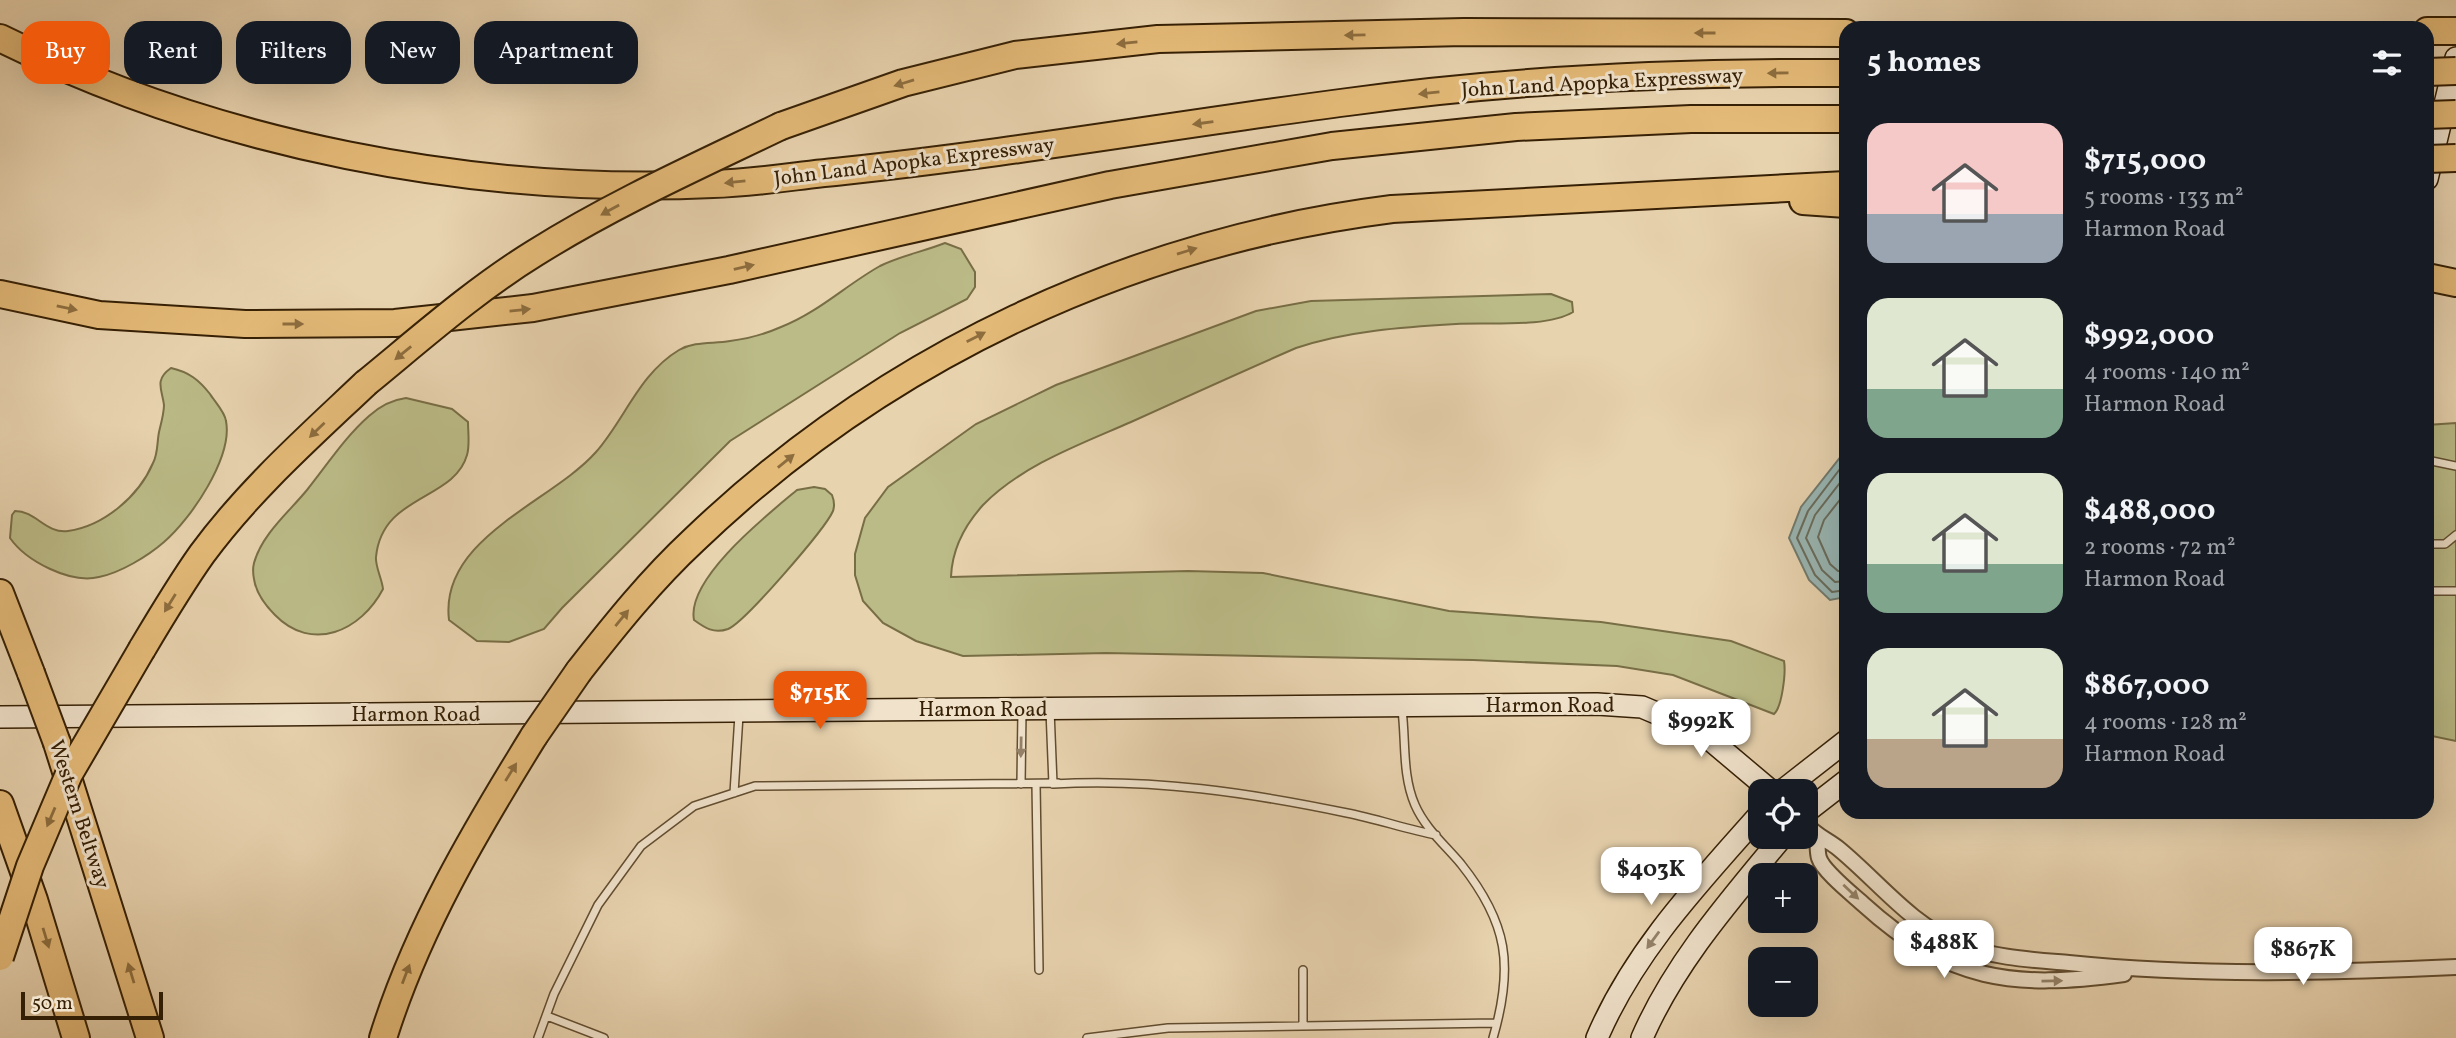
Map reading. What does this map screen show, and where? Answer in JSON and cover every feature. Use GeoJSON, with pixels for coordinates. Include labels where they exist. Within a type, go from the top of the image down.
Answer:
{"type":"FeatureCollection","features":[{"type":"Feature","properties":{"kind":"highway"},"geometry":{"type":"LineString","coordinates":[[2434,31],[2456,31]]}},
{"type":"Feature","properties":{"kind":"highway"},"geometry":{"type":"LineString","coordinates":[[0,957],[30,866],[69,774],[142,649],[204,552],[276,470],[366,383],[496,279],[536,252],[632,198],[781,126],[903,83],[1015,55],[1158,39],[1464,32],[1839,33]]}},
{"type":"Feature","properties":{"kind":"highway","name":"John Land Apopka Expressway"},"geometry":{"type":"LineString","coordinates":[[0,38],[43,59],[186,113],[351,156],[542,183],[714,184],[897,166],[1352,101],[1531,81],[1779,72],[1839,73]]}},
{"type":"Feature","properties":{"kind":"highway"},"geometry":{"type":"LineString","coordinates":[[2434,72],[2456,71]]}},
{"type":"Feature","properties":{"kind":"highway"},"geometry":{"type":"LineString","coordinates":[[2434,115],[2456,114]]}},
{"type":"Feature","properties":{"kind":"highway","name":"John Land Apopka Expressway"},"geometry":{"type":"LineString","coordinates":[[0,294],[99,315],[245,324],[395,323],[533,309],[729,270],[1110,185],[1332,146],[1516,127],[1691,119],[1839,118]]}},
{"type":"Feature","properties":{"kind":"highway"},"geometry":{"type":"LineString","coordinates":[[2434,159],[2456,158]]}},
{"type":"Feature","properties":{"kind":"highway"},"geometry":{"type":"LineString","coordinates":[[383,1038],[411,962],[439,898],[475,830],[579,671],[631,605],[694,540],[791,457],[878,393],[917,369],[1009,320],[1073,292],[1192,249],[1322,218],[1392,209],[1839,185]]}},
{"type":"Feature","properties":{"kind":"highway"},"geometry":{"type":"LineString","coordinates":[[1700,193],[1839,203]]}},
{"type":"Feature","properties":{"kind":"highway","name":"Western Beltway"},"geometry":{"type":"LineString","coordinates":[[0,593],[57,743],[150,1038]]}},
{"type":"Feature","properties":{"kind":"highway"},"geometry":{"type":"LineString","coordinates":[[0,804],[34,900],[76,1038]]}},
{"type":"Feature","properties":{"kind":"street"},"geometry":{"type":"LineString","coordinates":[[2434,150],[2456,58]]}},
{"type":"Feature","properties":{"kind":"street","name":"Harmon Road"},"geometry":{"type":"LineString","coordinates":[[0,717],[1597,704],[1642,707],[1701,732],[1757,779]]}},
{"type":"Feature","properties":{"kind":"street"},"geometry":{"type":"LineString","coordinates":[[1797,779],[1839,746]]}},
{"type":"Feature","properties":{"kind":"street"},"geometry":{"type":"LineString","coordinates":[[1818,803],[1839,786]]}},
{"type":"Feature","properties":{"kind":"street"},"geometry":{"type":"LineString","coordinates":[[1597,1038],[1642,956],[1681,902],[1748,827]]}},
{"type":"Feature","properties":{"kind":"street"},"geometry":{"type":"LineString","coordinates":[[1818,837],[1838,847],[1899,906],[1929,929],[1961,945],[2017,957],[2150,971]]}},
{"type":"Feature","properties":{"kind":"street"},"geometry":{"type":"LineString","coordinates":[[1818,848],[1819,860],[1846,888],[1910,944],[1947,963],[1984,976],[2058,982],[2150,971],[2456,967]]}},
{"type":"Feature","properties":{"kind":"street"},"geometry":{"type":"LineString","coordinates":[[1642,1038],[1678,972],[1773,849]]}},
{"type":"Feature","properties":{"kind":"lane"},"geometry":{"type":"LineString","coordinates":[[2434,461],[2456,466]]}},
{"type":"Feature","properties":{"kind":"lane"},"geometry":{"type":"LineString","coordinates":[[2434,544],[2445,544],[2456,535]]}},
{"type":"Feature","properties":{"kind":"lane"},"geometry":{"type":"LineString","coordinates":[[2434,591],[2456,591]]}},
{"type":"Feature","properties":{"kind":"lane"},"geometry":{"type":"LineString","coordinates":[[1402,706],[1406,771],[1415,804],[1436,835],[1480,889],[1495,917],[1506,956],[1493,1038]]}},
{"type":"Feature","properties":{"kind":"lane"},"geometry":{"type":"LineString","coordinates":[[1050,708],[1056,783]]}},
{"type":"Feature","properties":{"kind":"lane"},"geometry":{"type":"LineString","coordinates":[[1021,784],[1022,709]]}},
{"type":"Feature","properties":{"kind":"lane"},"geometry":{"type":"LineString","coordinates":[[734,793],[739,711]]}},
{"type":"Feature","properties":{"kind":"lane"},"geometry":{"type":"LineString","coordinates":[[538,1038],[598,905],[641,846],[694,806],[755,786],[1153,783],[1200,788],[1348,813],[1436,835]]}},
{"type":"Feature","properties":{"kind":"lane"},"geometry":{"type":"LineString","coordinates":[[1036,784],[1039,970]]}},
{"type":"Feature","properties":{"kind":"lane"},"geometry":{"type":"LineString","coordinates":[[1303,970],[1303,1025]]}},
{"type":"Feature","properties":{"kind":"lane"},"geometry":{"type":"LineString","coordinates":[[547,1016],[604,1038]]}},
{"type":"Feature","properties":{"kind":"lane"},"geometry":{"type":"LineString","coordinates":[[1087,1038],[1168,1028],[1496,1023]]}},
{"type":"Feature","properties":{"kind":"green space"},"geometry":{"type":"Polygon","coordinates":[[[945,243],[961,249],[975,272],[975,287],[967,299],[900,333],[730,441],[544,629],[509,642],[477,641],[449,620],[451,591],[462,566],[480,544],[502,524],[577,470],[596,452],[643,384],[665,360],[691,345],[743,339],[775,330],[808,314],[880,266],[945,243]]]}},
{"type":"Feature","properties":{"kind":"green space"},"geometry":{"type":"Polygon","coordinates":[[[1551,294],[1572,302],[1573,312],[1562,317],[1533,322],[1396,328],[1315,342],[1072,447],[1016,478],[983,505],[961,538],[951,577],[1188,571],[1263,573],[1449,611],[1601,622],[1731,641],[1784,661],[1783,689],[1774,714],[1673,675],[1617,666],[1473,660],[1106,653],[963,656],[916,641],[883,623],[863,601],[855,575],[855,554],[865,518],[888,487],[976,424],[1056,385],[1256,311],[1311,301],[1551,294]]]}},
{"type":"Feature","properties":{"kind":"green space"},"geometry":{"type":"Polygon","coordinates":[[[171,368],[188,374],[202,385],[220,407],[226,421],[223,452],[217,469],[197,503],[175,532],[150,553],[125,568],[99,577],[62,574],[17,547],[10,538],[12,515],[15,511],[29,515],[53,529],[68,531],[107,516],[119,508],[139,487],[156,456],[164,408],[161,381],[171,368]]]}},
{"type":"Feature","properties":{"kind":"green space"},"geometry":{"type":"Polygon","coordinates":[[[406,398],[452,409],[468,422],[468,451],[460,470],[391,521],[381,536],[376,557],[383,589],[374,604],[362,616],[349,626],[320,635],[289,627],[268,607],[257,589],[253,569],[263,542],[360,424],[382,406],[406,398]]]}},
{"type":"Feature","properties":{"kind":"green space"},"geometry":{"type":"Polygon","coordinates":[[[2456,423],[2456,741],[2434,736],[2434,425],[2456,423]]]}},
{"type":"Feature","properties":{"kind":"green space"},"geometry":{"type":"Polygon","coordinates":[[[814,487],[825,489],[832,495],[833,511],[816,536],[767,593],[728,629],[710,629],[694,620],[695,604],[702,586],[731,549],[797,490],[814,487]]]}},
{"type":"Feature","properties":{"kind":"water"},"geometry":{"type":"Polygon","coordinates":[[[1839,459],[1839,598],[1830,600],[1809,580],[1789,538],[1801,507],[1839,459]]]}}]}
